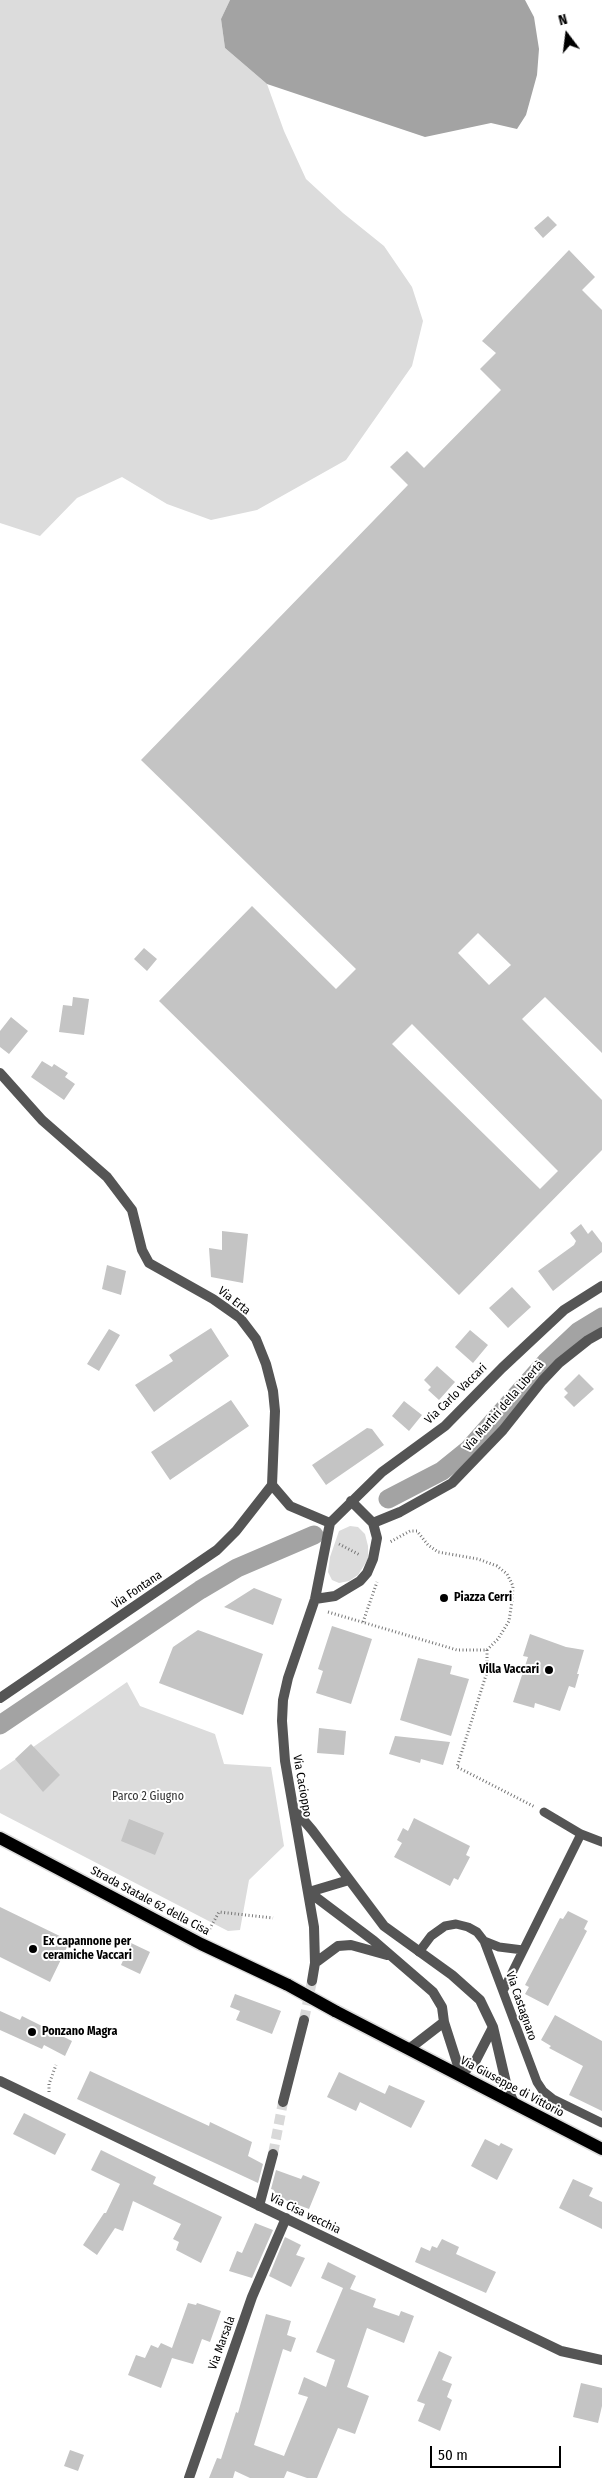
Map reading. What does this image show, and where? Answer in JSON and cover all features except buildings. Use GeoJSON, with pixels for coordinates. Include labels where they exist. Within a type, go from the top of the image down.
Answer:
{"type":"FeatureCollection","features":[{"type":"Feature","properties":{"kind":"main road","name":"Strada Statale 62 della Cisa"},"geometry":{"type":"LineString","coordinates":[[0,1838],[201,1944],[288,1986],[409,2049]]}},
{"type":"Feature","properties":{"kind":"main road","name":"Via Giuseppe di Vittorio"},"geometry":{"type":"LineString","coordinates":[[409,2049],[602,2149]]}},
{"type":"Feature","properties":{"kind":"street","name":"Via Erta"},"geometry":{"type":"LineString","coordinates":[[0,1073],[42,1120],[107,1177],[132,1210],[142,1250],[149,1263],[213,1299],[240,1318],[256,1339],[266,1364],[273,1391],[275,1411],[272,1485]]}},
{"type":"Feature","properties":{"kind":"street","name":"Via Carlo Vaccari"},"geometry":{"type":"LineString","coordinates":[[330,1523],[382,1472],[445,1426],[502,1368],[564,1310],[602,1286]]}},
{"type":"Feature","properties":{"kind":"street","name":"Via Martiri della Libertà"},"geometry":{"type":"LineString","coordinates":[[373,1523],[400,1512],[452,1483],[503,1430],[542,1381],[559,1363],[588,1340],[602,1332]]}},
{"type":"Feature","properties":{"kind":"street"},"geometry":{"type":"LineString","coordinates":[[272,1485],[290,1506],[330,1523],[313,1603],[335,1596],[360,1581],[367,1573],[373,1559],[377,1538],[373,1523],[351,1501]]}},
{"type":"Feature","properties":{"kind":"street","name":"Via Fontana"},"geometry":{"type":"LineString","coordinates":[[0,1698],[217,1550],[236,1531],[272,1485]]}},
{"type":"Feature","properties":{"kind":"street","name":"Via Cacioppo"},"geometry":{"type":"LineString","coordinates":[[312,1981],[315,1963],[314,1927],[282,1740],[283,1700],[294,1659],[313,1603]]}},
{"type":"Feature","properties":{"kind":"street"},"geometry":{"type":"LineString","coordinates":[[293,1808],[312,1830],[384,1926],[452,1975],[480,2000],[493,2027],[508,2087],[514,2103]]}},
{"type":"Feature","properties":{"kind":"street"},"geometry":{"type":"LineString","coordinates":[[309,1892],[349,1880]]}},
{"type":"Feature","properties":{"kind":"street"},"geometry":{"type":"LineString","coordinates":[[309,1892],[391,1956],[433,1992],[442,2007],[444,2022],[461,2075],[476,2060],[493,2027]]}},
{"type":"Feature","properties":{"kind":"street"},"geometry":{"type":"LineString","coordinates":[[315,1963],[338,1946],[351,1946],[391,1956]]}},
{"type":"Feature","properties":{"kind":"street"},"geometry":{"type":"LineString","coordinates":[[283,2102],[304,2020]]}},
{"type":"Feature","properties":{"kind":"street"},"geometry":{"type":"LineString","coordinates":[[409,2049],[444,2022]]}},
{"type":"Feature","properties":{"kind":"street","name":"Via Cisa vecchia"},"geometry":{"type":"LineString","coordinates":[[0,2081],[561,2351],[602,2360]]}},
{"type":"Feature","properties":{"kind":"street"},"geometry":{"type":"LineString","coordinates":[[260,2206],[274,2154]]}},
{"type":"Feature","properties":{"kind":"street","name":"Via Marsala"},"geometry":{"type":"LineString","coordinates":[[190,2478],[252,2297],[286,2218]]}},
{"type":"Feature","properties":{"kind":"lane"},"geometry":{"type":"LineString","coordinates":[[544,1812],[580,1834],[602,1842]]}},
{"type":"Feature","properties":{"kind":"lane"},"geometry":{"type":"LineString","coordinates":[[503,1991],[580,1834]]}},
{"type":"Feature","properties":{"kind":"lane"},"geometry":{"type":"LineString","coordinates":[[419,1952],[431,1936],[445,1926],[456,1924],[468,1927],[477,1932],[484,1941],[499,1947],[523,1950]]}},
{"type":"Feature","properties":{"kind":"lane","name":"Via Castagnaro"},"geometry":{"type":"LineString","coordinates":[[484,1941],[531,2070],[543,2091],[602,2123]]}},
{"type":"Feature","properties":{"kind":"path"},"geometry":{"type":"LineString","coordinates":[[390,1541],[410,1531],[417,1531],[428,1545],[438,1552],[478,1559],[497,1566],[507,1574],[513,1586],[509,1621],[498,1639],[487,1650],[487,1672],[457,1767],[544,1812]]}},
{"type":"Feature","properties":{"kind":"path"},"geometry":{"type":"LineString","coordinates":[[335,1542],[373,1559]]}},
{"type":"Feature","properties":{"kind":"path"},"geometry":{"type":"LineString","coordinates":[[363,1622],[378,1579]]}},
{"type":"Feature","properties":{"kind":"path"},"geometry":{"type":"LineString","coordinates":[[313,1603],[363,1622],[458,1650],[487,1650]]}},
{"type":"Feature","properties":{"kind":"path"},"geometry":{"type":"LineString","coordinates":[[201,1944],[220,1912],[273,1918]]}},
{"type":"Feature","properties":{"kind":"path"},"geometry":{"type":"LineString","coordinates":[[50,2105],[49,2084],[56,2065]]}},
{"type":"Feature","properties":{"kind":"green space"},"geometry":{"type":"Polygon","coordinates":[[[0,0],[230,0],[221,19],[225,48],[267,84],[284,131],[306,179],[343,213],[384,246],[412,287],[423,321],[412,366],[346,460],[257,510],[211,520],[167,504],[122,477],[77,498],[40,536],[0,523],[0,0]]]}},
{"type":"Feature","properties":{"kind":"green space"},"geometry":{"type":"Polygon","coordinates":[[[350,1526],[358,1527],[365,1534],[368,1546],[368,1559],[358,1575],[349,1581],[339,1583],[332,1580],[328,1572],[330,1557],[339,1531],[350,1526]]]}},
{"type":"Feature","properties":{"kind":"green space","name":"Parco 2 Giugno"},"geometry":{"type":"Polygon","coordinates":[[[127,1682],[140,1706],[215,1734],[224,1764],[271,1767],[284,1846],[249,1880],[240,1930],[228,1931],[0,1813],[0,1770],[127,1682]]]}},
{"type":"Feature","properties":{"kind":"shaded area"},"geometry":{"type":"Polygon","coordinates":[[[230,0],[525,0],[534,17],[539,49],[537,75],[526,115],[517,129],[491,123],[425,137],[267,84],[225,48],[221,19],[230,0]]]}},
{"type":"Feature","properties":{"kind":"waterway"},"geometry":{"type":"LineString","coordinates":[[388,1499],[442,1471],[468,1450],[546,1362],[579,1331],[602,1317]]}},
{"type":"Feature","properties":{"kind":"waterway"},"geometry":{"type":"LineString","coordinates":[[0,1725],[200,1590],[237,1568],[314,1535]]}},
{"type":"Feature","properties":{"kind":"tunnel"},"geometry":{"type":"LineString","coordinates":[[304,2020],[312,1981]]}},
{"type":"Feature","properties":{"kind":"tunnel"},"geometry":{"type":"LineString","coordinates":[[273,2154],[283,2102]]}},
{"type":"Feature","properties":{"kind":"place","name":"Piazza Cerri"},"geometry":{"type":"Point","coordinates":[444,1598]}},
{"type":"Feature","properties":{"kind":"place","name":"Villa Vaccari"},"geometry":{"type":"Point","coordinates":[549,1670]}},
{"type":"Feature","properties":{"kind":"place","name":"Ex capannone per ceramiche Vaccari"},"geometry":{"type":"Point","coordinates":[33,1949]}},
{"type":"Feature","properties":{"kind":"place","name":"Ponzano Magra"},"geometry":{"type":"Point","coordinates":[32,2032]}}]}
